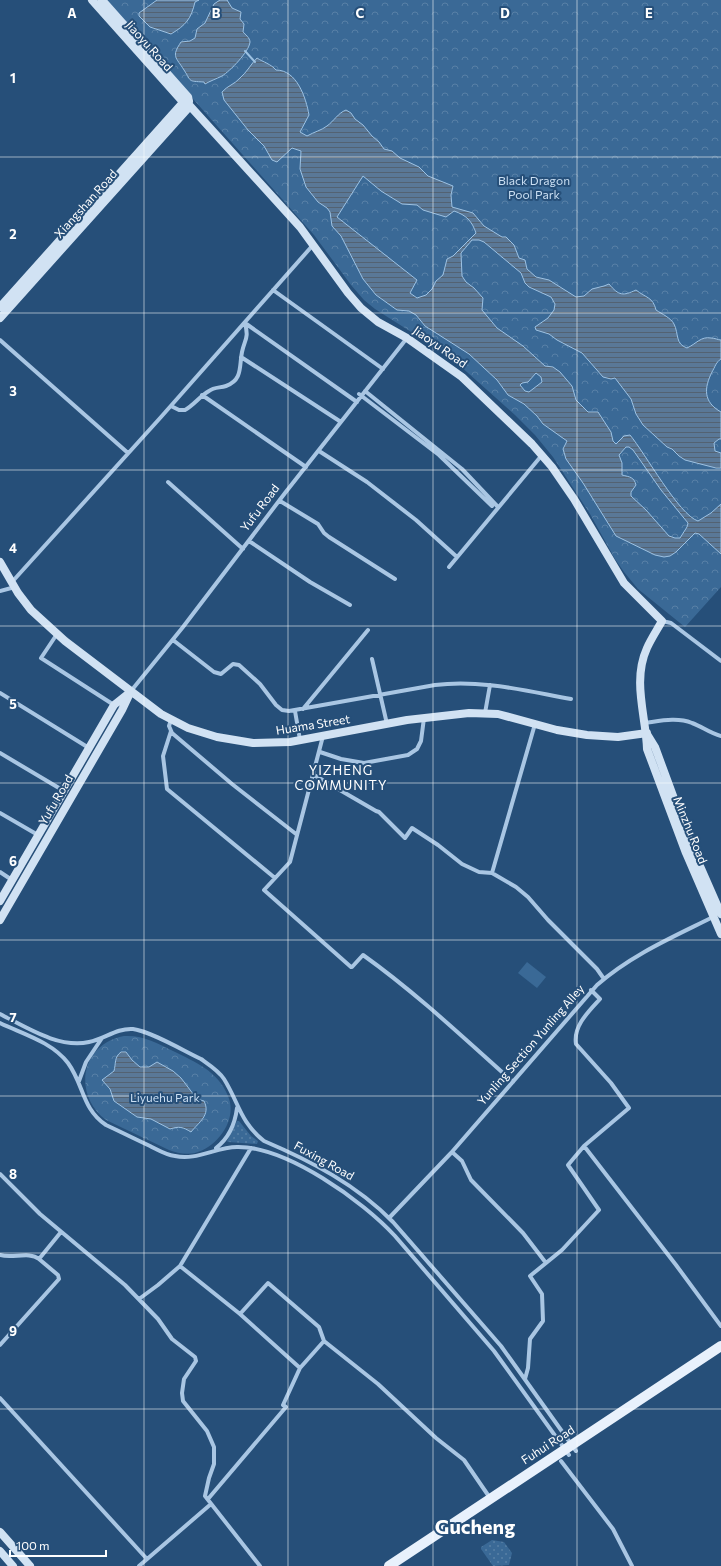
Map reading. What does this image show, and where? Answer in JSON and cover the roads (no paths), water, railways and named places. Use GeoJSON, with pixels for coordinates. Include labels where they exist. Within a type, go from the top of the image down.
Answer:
{"type":"FeatureCollection","features":[{"type":"Feature","properties":{"kind":"main road","name":"Jiaoyu Road"},"geometry":{"type":"LineString","coordinates":[[92,0],[300,226],[348,293],[362,308],[378,322],[407,338],[449,367],[476,389],[522,433],[542,455],[574,499],[624,583],[662,621]]}},
{"type":"Feature","properties":{"kind":"main road","name":"Jiaoyu Road"},"geometry":{"type":"LineString","coordinates":[[102,0],[187,102]]}},
{"type":"Feature","properties":{"kind":"main road","name":"Xiangshan Road"},"geometry":{"type":"LineString","coordinates":[[0,307],[187,102]]}},
{"type":"Feature","properties":{"kind":"main road","name":"Xiangshan Road"},"geometry":{"type":"LineString","coordinates":[[0,318],[187,102]]}},
{"type":"Feature","properties":{"kind":"main road","name":"Huama Street"},"geometry":{"type":"LineString","coordinates":[[0,562],[31,610],[57,634],[171,720],[196,731],[235,741],[266,744],[300,741],[424,718],[455,714],[485,713],[498,714],[557,730],[603,736],[618,737],[647,733]]}},
{"type":"Feature","properties":{"kind":"main road","name":"Minzhu Road"},"geometry":{"type":"LineString","coordinates":[[662,621],[647,648],[641,672],[640,692],[644,723],[647,733],[647,750],[686,853],[717,915],[721,934]]}},
{"type":"Feature","properties":{"kind":"main road","name":"Yufu Road"},"geometry":{"type":"LineString","coordinates":[[0,901],[114,705],[131,691]]}},
{"type":"Feature","properties":{"kind":"main road","name":"Yufu Road"},"geometry":{"type":"LineString","coordinates":[[0,920],[122,710],[131,691]]}},
{"type":"Feature","properties":{"kind":"main road","name":"Fuhui Road"},"geometry":{"type":"LineString","coordinates":[[401,1566],[569,1452],[721,1346]]}},
{"type":"Feature","properties":{"kind":"main road","name":"Fuhui Road"},"geometry":{"type":"LineString","coordinates":[[389,1566],[490,1499],[569,1452],[721,1354]]}},
{"type":"Feature","properties":{"kind":"main road"},"geometry":{"type":"LineString","coordinates":[[0,1532],[30,1566]]}},
{"type":"Feature","properties":{"kind":"main road"},"geometry":{"type":"LineString","coordinates":[[0,1551],[13,1566]]}},
{"type":"Feature","properties":{"kind":"street"},"geometry":{"type":"LineString","coordinates":[[0,591],[13,584],[314,244]]}},
{"type":"Feature","properties":{"kind":"street"},"geometry":{"type":"LineString","coordinates":[[273,290],[383,369]]}},
{"type":"Feature","properties":{"kind":"street"},"geometry":{"type":"LineString","coordinates":[[172,406],[179,410],[185,410],[211,389],[230,385],[236,379],[241,369],[241,357],[247,338],[245,323]]}},
{"type":"Feature","properties":{"kind":"street"},"geometry":{"type":"LineString","coordinates":[[245,323],[357,402]]}},
{"type":"Feature","properties":{"kind":"street","name":"Yufu Road"},"geometry":{"type":"LineString","coordinates":[[131,691],[244,549],[407,338]]}},
{"type":"Feature","properties":{"kind":"street"},"geometry":{"type":"LineString","coordinates":[[0,340],[128,454]]}},
{"type":"Feature","properties":{"kind":"street"},"geometry":{"type":"LineString","coordinates":[[241,357],[341,422]]}},
{"type":"Feature","properties":{"kind":"street"},"geometry":{"type":"LineString","coordinates":[[365,391],[462,469],[498,507]]}},
{"type":"Feature","properties":{"kind":"street"},"geometry":{"type":"LineString","coordinates":[[359,394],[439,455],[492,506]]}},
{"type":"Feature","properties":{"kind":"street"},"geometry":{"type":"LineString","coordinates":[[202,395],[306,467]]}},
{"type":"Feature","properties":{"kind":"street"},"geometry":{"type":"LineString","coordinates":[[319,451],[367,482],[416,520],[457,557]]}},
{"type":"Feature","properties":{"kind":"street"},"geometry":{"type":"LineString","coordinates":[[450,567],[542,455]]}},
{"type":"Feature","properties":{"kind":"street"},"geometry":{"type":"LineString","coordinates":[[168,482],[244,549]]}},
{"type":"Feature","properties":{"kind":"street"},"geometry":{"type":"LineString","coordinates":[[280,501],[318,524],[324,533],[329,537],[394,579]]}},
{"type":"Feature","properties":{"kind":"street"},"geometry":{"type":"LineString","coordinates":[[249,541],[310,582],[350,605]]}},
{"type":"Feature","properties":{"kind":"street"},"geometry":{"type":"LineString","coordinates":[[662,621],[671,623],[721,661]]}},
{"type":"Feature","properties":{"kind":"street"},"geometry":{"type":"LineString","coordinates":[[302,710],[368,630]]}},
{"type":"Feature","properties":{"kind":"street"},"geometry":{"type":"LineString","coordinates":[[57,634],[41,658],[114,705]]}},
{"type":"Feature","properties":{"kind":"street"},"geometry":{"type":"LineString","coordinates":[[172,640],[214,672],[221,674],[233,664],[239,665],[260,684],[279,708],[289,712],[445,684],[466,683],[490,685],[571,699]]}},
{"type":"Feature","properties":{"kind":"street"},"geometry":{"type":"LineString","coordinates":[[372,659],[387,724]]}},
{"type":"Feature","properties":{"kind":"street"},"geometry":{"type":"LineString","coordinates":[[485,713],[490,685]]}},
{"type":"Feature","properties":{"kind":"street"},"geometry":{"type":"LineString","coordinates":[[0,693],[89,748]]}},
{"type":"Feature","properties":{"kind":"street"},"geometry":{"type":"LineString","coordinates":[[296,711],[300,741]]}},
{"type":"Feature","properties":{"kind":"street"},"geometry":{"type":"LineString","coordinates":[[320,752],[341,759],[364,763],[408,755],[417,749],[422,741],[424,718]]}},
{"type":"Feature","properties":{"kind":"street"},"geometry":{"type":"LineString","coordinates":[[171,720],[169,726],[171,731],[232,784],[296,834]]}},
{"type":"Feature","properties":{"kind":"street"},"geometry":{"type":"LineString","coordinates":[[644,723],[683,720],[693,723],[708,732],[721,736]]}},
{"type":"Feature","properties":{"kind":"street"},"geometry":{"type":"LineString","coordinates":[[492,873],[535,724]]}},
{"type":"Feature","properties":{"kind":"street"},"geometry":{"type":"LineString","coordinates":[[171,731],[163,756],[167,790],[275,878]]}},
{"type":"Feature","properties":{"kind":"street"},"geometry":{"type":"LineString","coordinates":[[323,736],[314,775],[296,834],[290,862],[264,890],[350,967],[352,967],[363,955],[373,962],[458,1033],[513,1082]]}},
{"type":"Feature","properties":{"kind":"street"},"geometry":{"type":"LineString","coordinates":[[0,753],[64,791]]}},
{"type":"Feature","properties":{"kind":"street"},"geometry":{"type":"LineString","coordinates":[[314,775],[379,812],[405,838],[412,828],[438,845],[462,864],[479,872],[492,873],[516,887],[528,897],[604,979]]}},
{"type":"Feature","properties":{"kind":"street"},"geometry":{"type":"LineString","coordinates":[[0,813],[38,835]]}},
{"type":"Feature","properties":{"kind":"street"},"geometry":{"type":"LineString","coordinates":[[0,872],[12,880]]}},
{"type":"Feature","properties":{"kind":"street","name":"Yunling Section Yunling Alley"},"geometry":{"type":"LineString","coordinates":[[390,1218],[452,1152],[591,990],[624,964],[655,946],[717,915]]}},
{"type":"Feature","properties":{"kind":"street"},"geometry":{"type":"LineString","coordinates":[[525,1379],[528,1368],[530,1339],[544,1321],[542,1294],[530,1276],[562,1250],[599,1210],[568,1165],[584,1146],[629,1108],[611,1083],[576,1044],[578,1028],[588,1012],[600,999],[591,990]]}},
{"type":"Feature","properties":{"kind":"street","name":"Fuxing Road"},"geometry":{"type":"LineString","coordinates":[[0,1014],[41,1034],[66,1042],[90,1042],[122,1030],[139,1030],[201,1059],[223,1078],[237,1107],[248,1125],[264,1141],[294,1154],[329,1173],[362,1194],[390,1218],[496,1340],[525,1379],[569,1452]]}},
{"type":"Feature","properties":{"kind":"street","name":"Fuxing Road"},"geometry":{"type":"LineString","coordinates":[[0,1023],[54,1050],[68,1063],[79,1082],[88,1106],[95,1116],[106,1125],[173,1156],[191,1157],[230,1147],[251,1148],[272,1154],[314,1174],[357,1201],[395,1236],[494,1351],[569,1452]]}},
{"type":"Feature","properties":{"kind":"street"},"geometry":{"type":"LineString","coordinates":[[79,1082],[86,1062],[102,1037]]}},
{"type":"Feature","properties":{"kind":"street"},"geometry":{"type":"LineString","coordinates":[[214,1150],[224,1141],[231,1129],[237,1107]]}},
{"type":"Feature","properties":{"kind":"street"},"geometry":{"type":"LineString","coordinates":[[584,1146],[721,1326]]}},
{"type":"Feature","properties":{"kind":"street"},"geometry":{"type":"LineString","coordinates":[[139,1299],[180,1266],[251,1148]]}},
{"type":"Feature","properties":{"kind":"street"},"geometry":{"type":"LineString","coordinates":[[452,1152],[462,1161],[471,1180],[523,1233],[546,1263]]}},
{"type":"Feature","properties":{"kind":"street"},"geometry":{"type":"LineString","coordinates":[[0,1174],[28,1204],[113,1274],[158,1319],[172,1339],[195,1357],[196,1362],[184,1378],[182,1393],[183,1401],[207,1431],[214,1447],[214,1464],[208,1478],[205,1496],[260,1566]]}},
{"type":"Feature","properties":{"kind":"street"},"geometry":{"type":"LineString","coordinates":[[40,1259],[61,1232]]}},
{"type":"Feature","properties":{"kind":"street"},"geometry":{"type":"LineString","coordinates":[[0,1255],[10,1257],[32,1255],[40,1259],[58,1275],[59,1279],[0,1345]]}},
{"type":"Feature","properties":{"kind":"street"},"geometry":{"type":"LineString","coordinates":[[180,1266],[240,1314],[300,1368]]}},
{"type":"Feature","properties":{"kind":"street"},"geometry":{"type":"LineString","coordinates":[[240,1314],[268,1283],[319,1327],[324,1341],[378,1384],[436,1438],[464,1460],[490,1499]]}},
{"type":"Feature","properties":{"kind":"street"},"geometry":{"type":"LineString","coordinates":[[208,1499],[286,1407],[283,1405],[300,1368],[324,1341]]}},
{"type":"Feature","properties":{"kind":"street"},"geometry":{"type":"LineString","coordinates":[[0,1398],[147,1559]]}},
{"type":"Feature","properties":{"kind":"street"},"geometry":{"type":"LineString","coordinates":[[569,1452],[613,1529],[632,1566]]}},
{"type":"Feature","properties":{"kind":"street"},"geometry":{"type":"LineString","coordinates":[[138,1566],[211,1504]]}},
{"type":"Feature","properties":{"kind":"waterway"},"geometry":{"type":"LineString","coordinates":[[245,51],[255,62]]}},
{"type":"Feature","properties":{"kind":"district","name":"YIZHENG COMMUNITY"},"geometry":{"type":"Point","coordinates":[341,778]}},
{"type":"Feature","properties":{"kind":"district","name":"Gucheng"},"geometry":{"type":"Point","coordinates":[475,1527]}},
{"type":"Feature","properties":{"kind":"park label","name":"Black Dragon Pool Park"},"geometry":{"type":"Point","coordinates":[534,188]}},
{"type":"Feature","properties":{"kind":"park label","name":"Liyuehu Park"},"geometry":{"type":"Point","coordinates":[165,1098]}}]}
